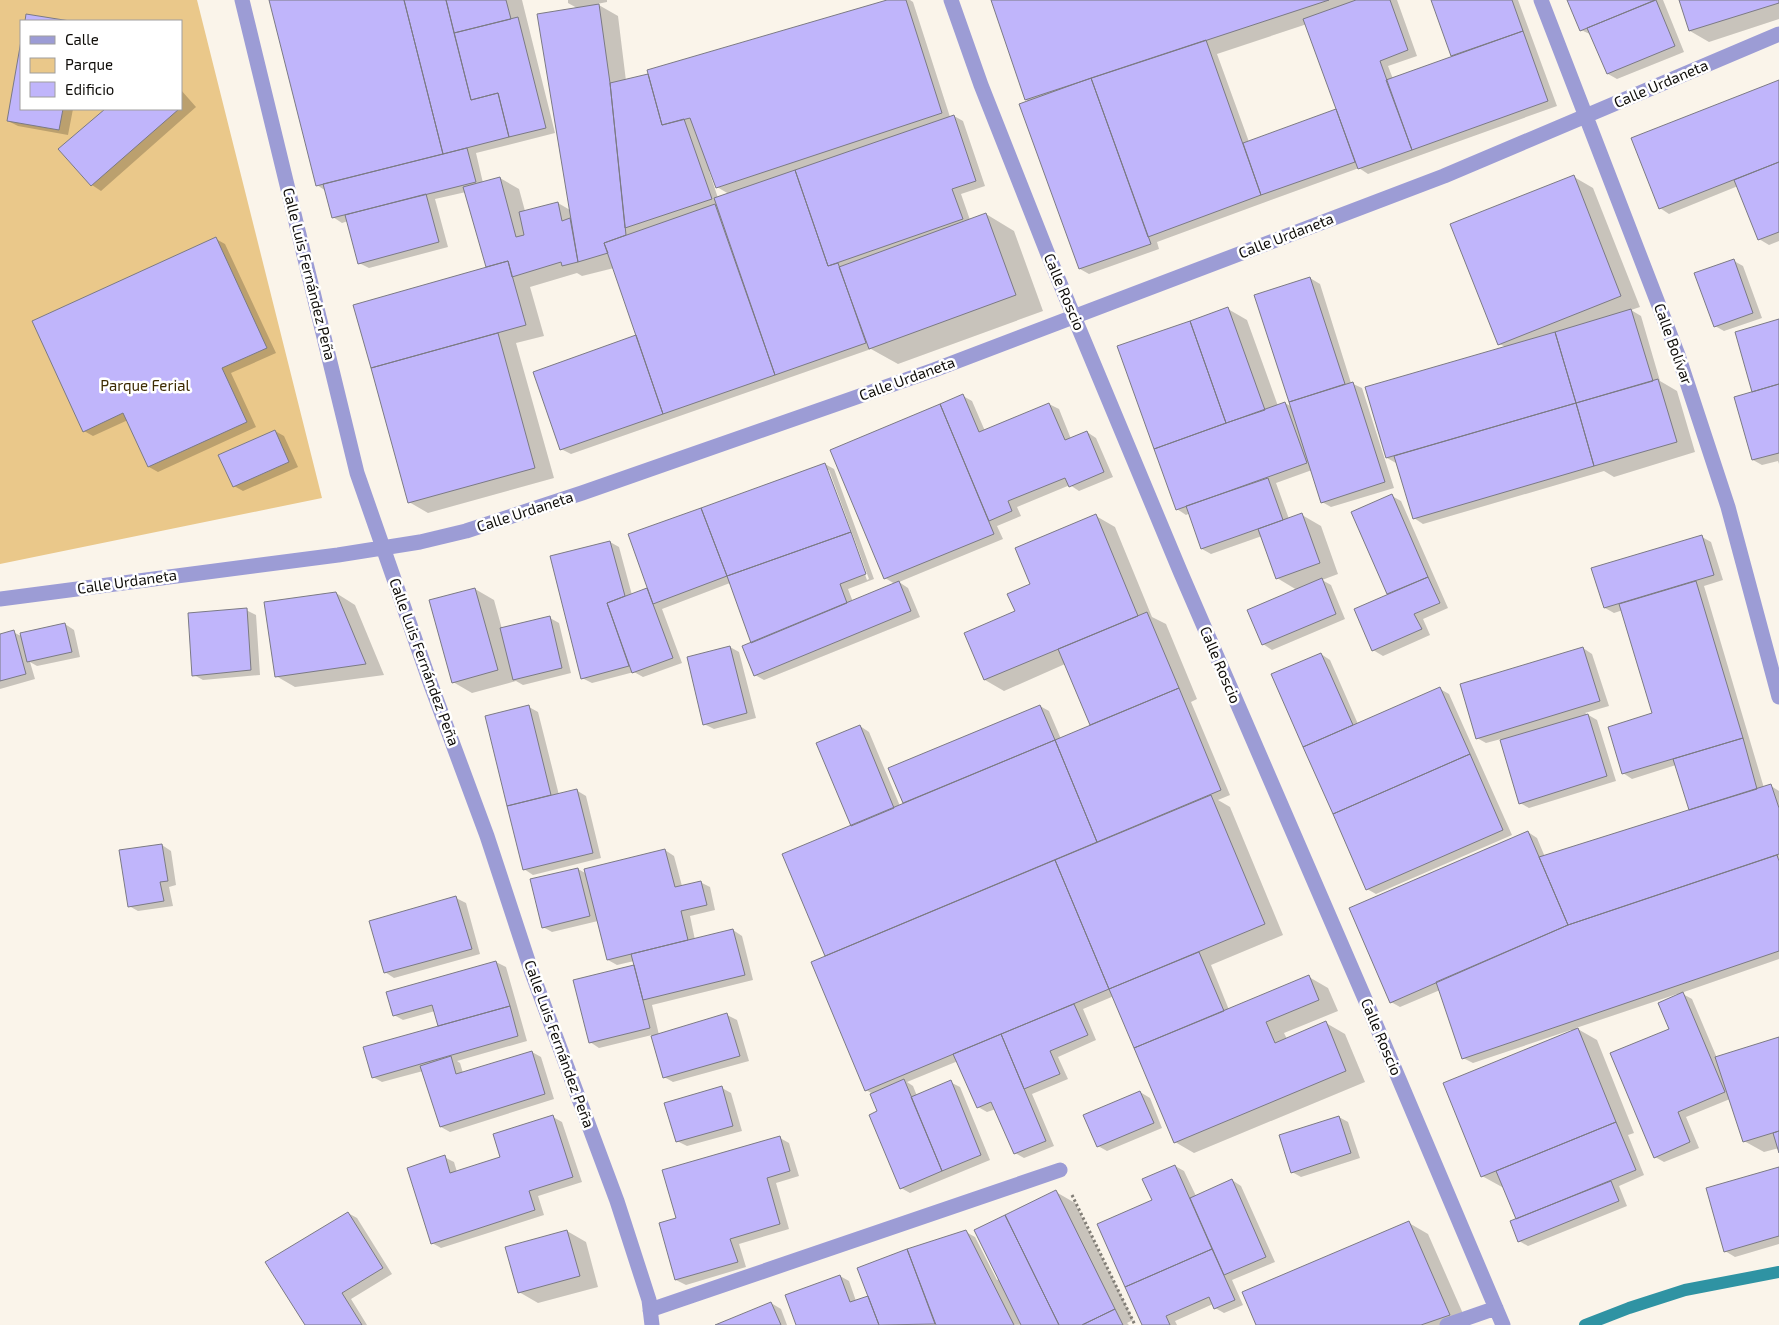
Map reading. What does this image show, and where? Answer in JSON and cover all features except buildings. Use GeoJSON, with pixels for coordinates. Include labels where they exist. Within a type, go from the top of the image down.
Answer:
{"type":"FeatureCollection","features":[{"type":"Feature","properties":{"kind":"street","name":"Calle Luis Fernández Peña"},"geometry":{"type":"LineString","coordinates":[[242,0],[357,473],[487,836],[532,973],[617,1201],[649,1300],[651,1317]]}},
{"type":"Feature","properties":{"kind":"street","name":"Calle Roscio"},"geometry":{"type":"LineString","coordinates":[[951,0],[981,85],[1074,317],[1180,571],[1364,996],[1503,1325]]}},
{"type":"Feature","properties":{"kind":"street","name":"Calle Bolívar"},"geometry":{"type":"LineString","coordinates":[[1541,0],[1700,418],[1728,507],[1779,698]]}},
{"type":"Feature","properties":{"kind":"street","name":"Calle Urdaneta"},"geometry":{"type":"LineString","coordinates":[[0,599],[383,548],[420,542],[466,530],[582,493],[934,370],[1444,176],[1779,34]]}},
{"type":"Feature","properties":{"kind":"street"},"geometry":{"type":"LineString","coordinates":[[651,1317],[1060,1170]]}},
{"type":"Feature","properties":{"kind":"street"},"geometry":{"type":"LineString","coordinates":[[1447,1325],[1496,1308]]}},
{"type":"Feature","properties":{"kind":"path"},"geometry":{"type":"LineString","coordinates":[[1060,1170],[1135,1325]]}},
{"type":"Feature","properties":{"kind":"green space","name":"Parque Ferial"},"geometry":{"type":"Polygon","coordinates":[[[0,0],[197,0],[322,498],[0,564],[0,0]]]}},
{"type":"Feature","properties":{"kind":"waterway"},"geometry":{"type":"LineString","coordinates":[[1585,1325],[1629,1308],[1685,1290],[1779,1272]]}}]}
